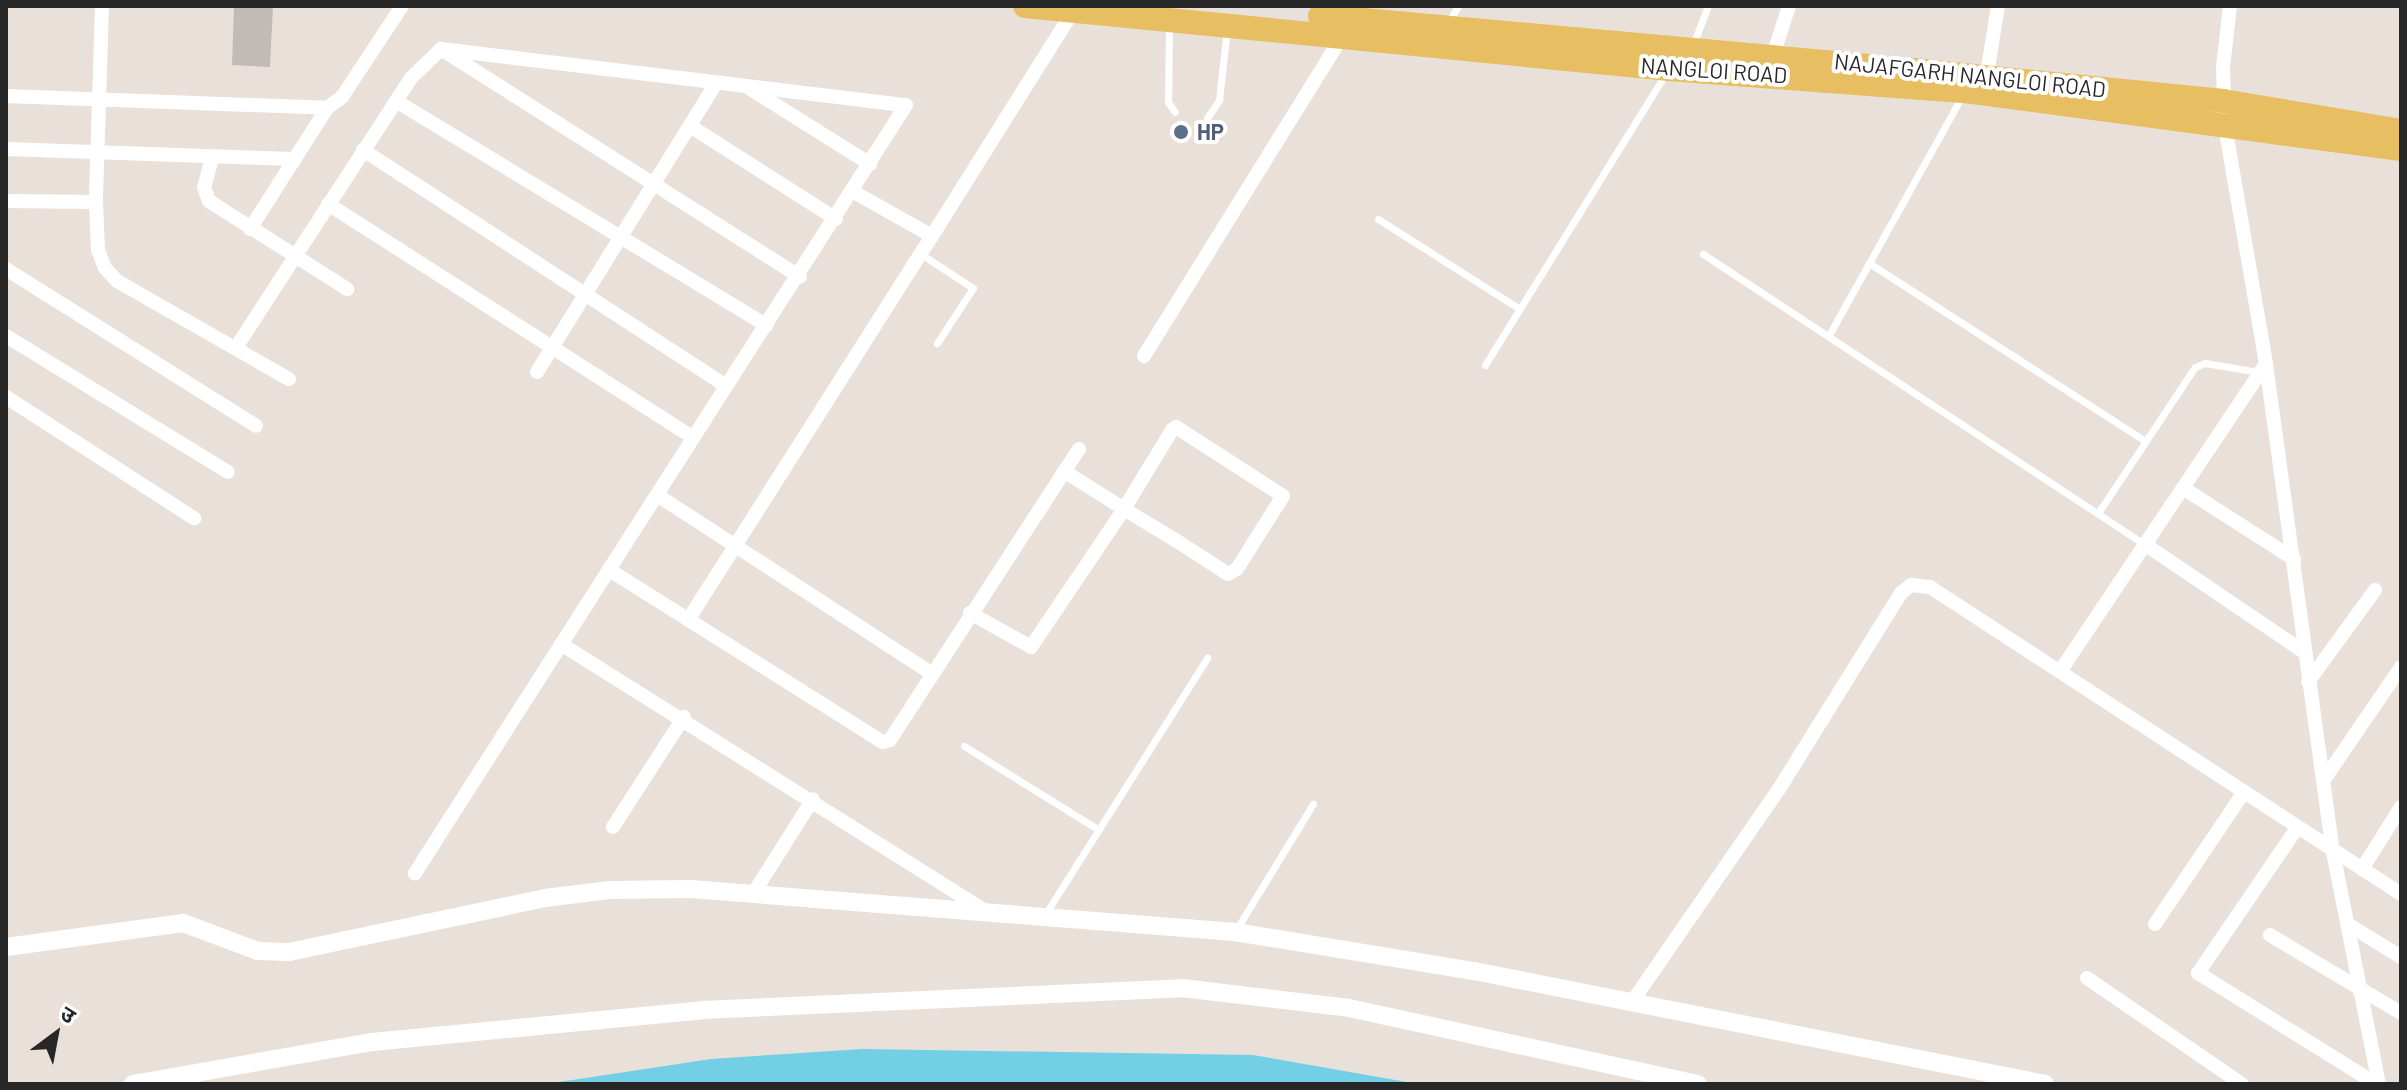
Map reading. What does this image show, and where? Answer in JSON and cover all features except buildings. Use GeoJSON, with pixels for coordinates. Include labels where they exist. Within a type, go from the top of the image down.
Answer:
{"type":"FeatureCollection","features":[{"type":"Feature","properties":{"kind":"main road","name":"NANGLOI ROAD"},"geometry":{"type":"LineString","coordinates":[[1025,6],[1073,11],[1127,11],[1669,69],[1771,65],[2401,149]]}},
{"type":"Feature","properties":{"kind":"main road","name":"NAJAFGARH NANGLOI ROAD"},"geometry":{"type":"LineString","coordinates":[[1202,6],[1452,16],[1691,49],[1771,65],[1987,74],[2223,101],[2401,131]]}},
{"type":"Feature","properties":{"kind":"street"},"geometry":{"type":"LineString","coordinates":[[102,6],[95,152],[98,250],[117,281],[237,346],[289,379]]}},
{"type":"Feature","properties":{"kind":"street"},"geometry":{"type":"LineString","coordinates":[[250,229],[327,108],[342,97],[402,6]]}},
{"type":"Feature","properties":{"kind":"street"},"geometry":{"type":"LineString","coordinates":[[1771,65],[1789,6]]}},
{"type":"Feature","properties":{"kind":"street"},"geometry":{"type":"LineString","coordinates":[[1987,74],[1998,6]]}},
{"type":"Feature","properties":{"kind":"street"},"geometry":{"type":"LineString","coordinates":[[2230,6],[2223,101],[2225,126],[2294,559],[2333,852],[2377,1084]]}},
{"type":"Feature","properties":{"kind":"street"},"geometry":{"type":"LineString","coordinates":[[690,617],[1073,11]]}},
{"type":"Feature","properties":{"kind":"street"},"geometry":{"type":"LineString","coordinates":[[1144,356],[1343,35]]}},
{"type":"Feature","properties":{"kind":"street"},"geometry":{"type":"LineString","coordinates":[[441,49],[800,277]]}},
{"type":"Feature","properties":{"kind":"street"},"geometry":{"type":"LineString","coordinates":[[237,346],[396,101],[427,58],[441,49],[904,103],[904,112],[800,277],[693,437],[611,571],[415,873]]}},
{"type":"Feature","properties":{"kind":"street"},"geometry":{"type":"LineString","coordinates":[[537,372],[716,83]]}},
{"type":"Feature","properties":{"kind":"street"},"geometry":{"type":"LineString","coordinates":[[746,86],[870,164]]}},
{"type":"Feature","properties":{"kind":"street"},"geometry":{"type":"LineString","coordinates":[[6,96],[327,108]]}},
{"type":"Feature","properties":{"kind":"street"},"geometry":{"type":"LineString","coordinates":[[396,101],[766,325]]}},
{"type":"Feature","properties":{"kind":"street"},"geometry":{"type":"LineString","coordinates":[[690,126],[836,219]]}},
{"type":"Feature","properties":{"kind":"street"},"geometry":{"type":"LineString","coordinates":[[6,149],[295,159]]}},
{"type":"Feature","properties":{"kind":"street"},"geometry":{"type":"LineString","coordinates":[[363,150],[726,386]]}},
{"type":"Feature","properties":{"kind":"street"},"geometry":{"type":"LineString","coordinates":[[212,158],[204,195],[250,229],[347,289]]}},
{"type":"Feature","properties":{"kind":"street"},"geometry":{"type":"LineString","coordinates":[[852,191],[932,236]]}},
{"type":"Feature","properties":{"kind":"street"},"geometry":{"type":"LineString","coordinates":[[6,201],[96,202]]}},
{"type":"Feature","properties":{"kind":"street"},"geometry":{"type":"LineString","coordinates":[[328,204],[693,437]]}},
{"type":"Feature","properties":{"kind":"street"},"geometry":{"type":"LineString","coordinates":[[6,269],[256,426]]}},
{"type":"Feature","properties":{"kind":"street"},"geometry":{"type":"LineString","coordinates":[[6,336],[228,472]]}},
{"type":"Feature","properties":{"kind":"street"},"geometry":{"type":"LineString","coordinates":[[2061,670],[2264,368]]}},
{"type":"Feature","properties":{"kind":"street"},"geometry":{"type":"LineString","coordinates":[[6,397],[194,518]]}},
{"type":"Feature","properties":{"kind":"street"},"geometry":{"type":"LineString","coordinates":[[970,613],[1031,647],[1124,509],[1176,427],[1284,493],[1234,574],[1124,509],[1064,471]]}},
{"type":"Feature","properties":{"kind":"street"},"geometry":{"type":"LineString","coordinates":[[611,571],[690,617],[876,742],[890,740],[930,672],[1079,449]]}},
{"type":"Feature","properties":{"kind":"street"},"geometry":{"type":"LineString","coordinates":[[2183,488],[2294,559]]}},
{"type":"Feature","properties":{"kind":"street"},"geometry":{"type":"LineString","coordinates":[[657,495],[930,672]]}},
{"type":"Feature","properties":{"kind":"street"},"geometry":{"type":"LineString","coordinates":[[2146,545],[2304,652]]}},
{"type":"Feature","properties":{"kind":"street"},"geometry":{"type":"LineString","coordinates":[[1632,1002],[1779,789],[1905,588],[1930,587],[2401,894]]}},
{"type":"Feature","properties":{"kind":"street"},"geometry":{"type":"LineString","coordinates":[[2308,682],[2375,590]]}},
{"type":"Feature","properties":{"kind":"street"},"geometry":{"type":"LineString","coordinates":[[561,644],[684,717],[989,913]]}},
{"type":"Feature","properties":{"kind":"street"},"geometry":{"type":"LineString","coordinates":[[2323,781],[2401,667]]}},
{"type":"Feature","properties":{"kind":"street"},"geometry":{"type":"LineString","coordinates":[[613,827],[684,717]]}},
{"type":"Feature","properties":{"kind":"street"},"geometry":{"type":"LineString","coordinates":[[2155,924],[2244,792]]}},
{"type":"Feature","properties":{"kind":"street"},"geometry":{"type":"LineString","coordinates":[[753,894],[813,799]]}},
{"type":"Feature","properties":{"kind":"street"},"geometry":{"type":"LineString","coordinates":[[2362,869],[2401,807]]}},
{"type":"Feature","properties":{"kind":"street"},"geometry":{"type":"LineString","coordinates":[[2297,828],[2198,973],[2377,1084]]}},
{"type":"Feature","properties":{"kind":"street"},"geometry":{"type":"LineString","coordinates":[[6,947],[183,923],[258,951],[289,952],[587,892],[645,888],[989,913],[1046,913],[1235,932],[1632,1002],[2045,1084]]}},
{"type":"Feature","properties":{"kind":"street"},"geometry":{"type":"LineString","coordinates":[[2349,925],[2401,957]]}},
{"type":"Feature","properties":{"kind":"street"},"geometry":{"type":"LineString","coordinates":[[2270,935],[2401,1013]]}},
{"type":"Feature","properties":{"kind":"street"},"geometry":{"type":"LineString","coordinates":[[2087,978],[2242,1084]]}},
{"type":"Feature","properties":{"kind":"street"},"geometry":{"type":"LineString","coordinates":[[133,1084],[372,1042],[702,1010],[1182,988],[1349,1008],[1698,1084]]}},
{"type":"Feature","properties":{"kind":"lane"},"geometry":{"type":"LineString","coordinates":[[1691,49],[1708,6]]}},
{"type":"Feature","properties":{"kind":"lane"},"geometry":{"type":"LineString","coordinates":[[1170,18],[1168,102],[1175,112]]}},
{"type":"Feature","properties":{"kind":"lane"},"geometry":{"type":"LineString","coordinates":[[1207,118],[1219,100],[1228,23]]}},
{"type":"Feature","properties":{"kind":"lane"},"geometry":{"type":"LineString","coordinates":[[1485,365],[1669,69]]}},
{"type":"Feature","properties":{"kind":"lane"},"geometry":{"type":"LineString","coordinates":[[1829,335],[1965,91]]}},
{"type":"Feature","properties":{"kind":"lane"},"geometry":{"type":"LineString","coordinates":[[1378,219],[1520,309]]}},
{"type":"Feature","properties":{"kind":"lane"},"geometry":{"type":"LineString","coordinates":[[921,254],[973,288],[937,343]]}},
{"type":"Feature","properties":{"kind":"lane"},"geometry":{"type":"LineString","coordinates":[[1703,254],[2146,545]]}},
{"type":"Feature","properties":{"kind":"lane"},"geometry":{"type":"LineString","coordinates":[[1869,263],[2145,441]]}},
{"type":"Feature","properties":{"kind":"lane"},"geometry":{"type":"LineString","coordinates":[[2098,513],[2198,365],[2264,368]]}},
{"type":"Feature","properties":{"kind":"lane"},"geometry":{"type":"LineString","coordinates":[[1046,913],[1207,658]]}},
{"type":"Feature","properties":{"kind":"lane"},"geometry":{"type":"LineString","coordinates":[[964,746],[1099,830]]}},
{"type":"Feature","properties":{"kind":"lane"},"geometry":{"type":"LineString","coordinates":[[1235,932],[1313,804]]}},
{"type":"Feature","properties":{"kind":"water"},"geometry":{"type":"Polygon","coordinates":[[[862,1049],[1253,1055],[1418,1084],[546,1084],[711,1059],[862,1049]]]}},
{"type":"Feature","properties":{"kind":"place","name":"HP"},"geometry":{"type":"Point","coordinates":[1181,132]}}]}
